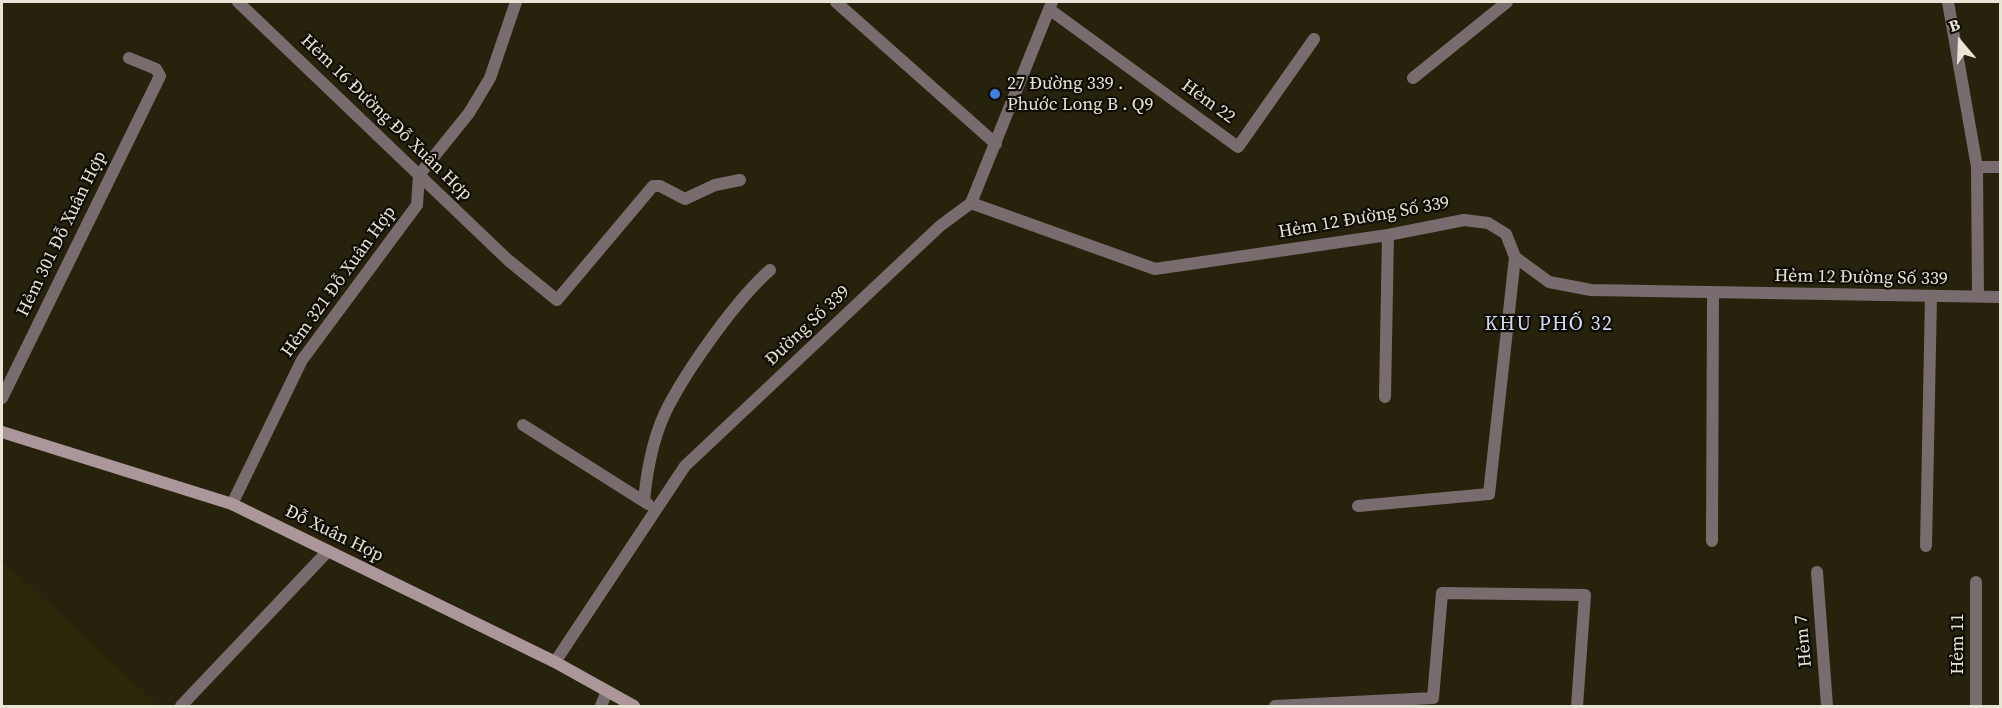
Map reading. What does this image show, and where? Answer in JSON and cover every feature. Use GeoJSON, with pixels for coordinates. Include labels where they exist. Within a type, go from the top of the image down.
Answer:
{"type":"FeatureCollection","features":[{"type":"Feature","properties":{"kind":"main road","name":"Đỗ Xuân Hợp"},"geometry":{"type":"LineString","coordinates":[[2,432],[232,504],[555,662],[634,706]]}},
{"type":"Feature","properties":{"kind":"street","name":"Hẻm 16 Đường Đỗ Xuân Hợp"},"geometry":{"type":"LineString","coordinates":[[238,2],[508,260],[557,300],[653,186],[660,186],[685,199],[715,185],[740,180]]}},
{"type":"Feature","properties":{"kind":"street"},"geometry":{"type":"LineString","coordinates":[[419,176],[470,113],[490,78],[516,2]]}},
{"type":"Feature","properties":{"kind":"street"},"geometry":{"type":"LineString","coordinates":[[836,2],[996,144]]}},
{"type":"Feature","properties":{"kind":"street"},"geometry":{"type":"LineString","coordinates":[[1413,78],[1507,2]]}},
{"type":"Feature","properties":{"kind":"street"},"geometry":{"type":"LineString","coordinates":[[1948,2],[1977,167],[1978,297]]}},
{"type":"Feature","properties":{"kind":"street"},"geometry":{"type":"LineString","coordinates":[[971,203],[1051,5]]}},
{"type":"Feature","properties":{"kind":"street","name":"Hẻm 22"},"geometry":{"type":"LineString","coordinates":[[1051,5],[1238,147],[1314,39]]}},
{"type":"Feature","properties":{"kind":"street","name":"Hẻm 301 Đỗ Xuân Hợp"},"geometry":{"type":"LineString","coordinates":[[2,398],[160,76],[156,69],[129,58]]}},
{"type":"Feature","properties":{"kind":"street"},"geometry":{"type":"LineString","coordinates":[[1977,167],[2001,167]]}},
{"type":"Feature","properties":{"kind":"street","name":"Hẻm 321 Đỗ Xuân Hợp"},"geometry":{"type":"LineString","coordinates":[[232,504],[302,360],[417,205],[419,176]]}},
{"type":"Feature","properties":{"kind":"street","name":"Hẻm 12 Đường Số 339"},"geometry":{"type":"LineString","coordinates":[[971,203],[1155,269],[1388,235],[1464,220],[1488,224],[1506,234],[1515,257],[1549,282],[1591,290],[1713,294],[2001,297]]}},
{"type":"Feature","properties":{"kind":"street","name":"Đường Số 339"},"geometry":{"type":"LineString","coordinates":[[555,662],[685,466],[940,226],[971,203]]}},
{"type":"Feature","properties":{"kind":"street"},"geometry":{"type":"LineString","coordinates":[[1385,397],[1388,235]]}},
{"type":"Feature","properties":{"kind":"street"},"geometry":{"type":"LineString","coordinates":[[1358,506],[1489,494],[1515,257]]}},
{"type":"Feature","properties":{"kind":"street"},"geometry":{"type":"LineString","coordinates":[[644,501],[647,468],[669,404],[720,328],[770,270]]}},
{"type":"Feature","properties":{"kind":"street"},"geometry":{"type":"LineString","coordinates":[[1712,541],[1713,294]]}},
{"type":"Feature","properties":{"kind":"street"},"geometry":{"type":"LineString","coordinates":[[1926,546],[1931,297]]}},
{"type":"Feature","properties":{"kind":"street"},"geometry":{"type":"LineString","coordinates":[[523,425],[657,509]]}},
{"type":"Feature","properties":{"kind":"street"},"geometry":{"type":"LineString","coordinates":[[182,706],[328,551]]}},
{"type":"Feature","properties":{"kind":"street","name":"Hẻm 7"},"geometry":{"type":"LineString","coordinates":[[1817,572],[1827,706]]}},
{"type":"Feature","properties":{"kind":"street","name":"Hẻm 11"},"geometry":{"type":"LineString","coordinates":[[1976,582],[1976,706]]}},
{"type":"Feature","properties":{"kind":"street"},"geometry":{"type":"LineString","coordinates":[[1275,706],[1433,698],[1442,593],[1585,595],[1577,706]]}},
{"type":"Feature","properties":{"kind":"street"},"geometry":{"type":"LineString","coordinates":[[601,706],[608,690]]}},
{"type":"Feature","properties":{"kind":"shaded area"},"geometry":{"type":"Polygon","coordinates":[[[2,560],[159,706],[2,706],[2,560]]]}},
{"type":"Feature","properties":{"kind":"place","name":"27 Đường 339 . Phước Long B . Q9"},"geometry":{"type":"Point","coordinates":[995,94]}},
{"type":"Feature","properties":{"kind":"district","name":"KHU PHỐ 32"},"geometry":{"type":"Point","coordinates":[1549,325]}}]}
